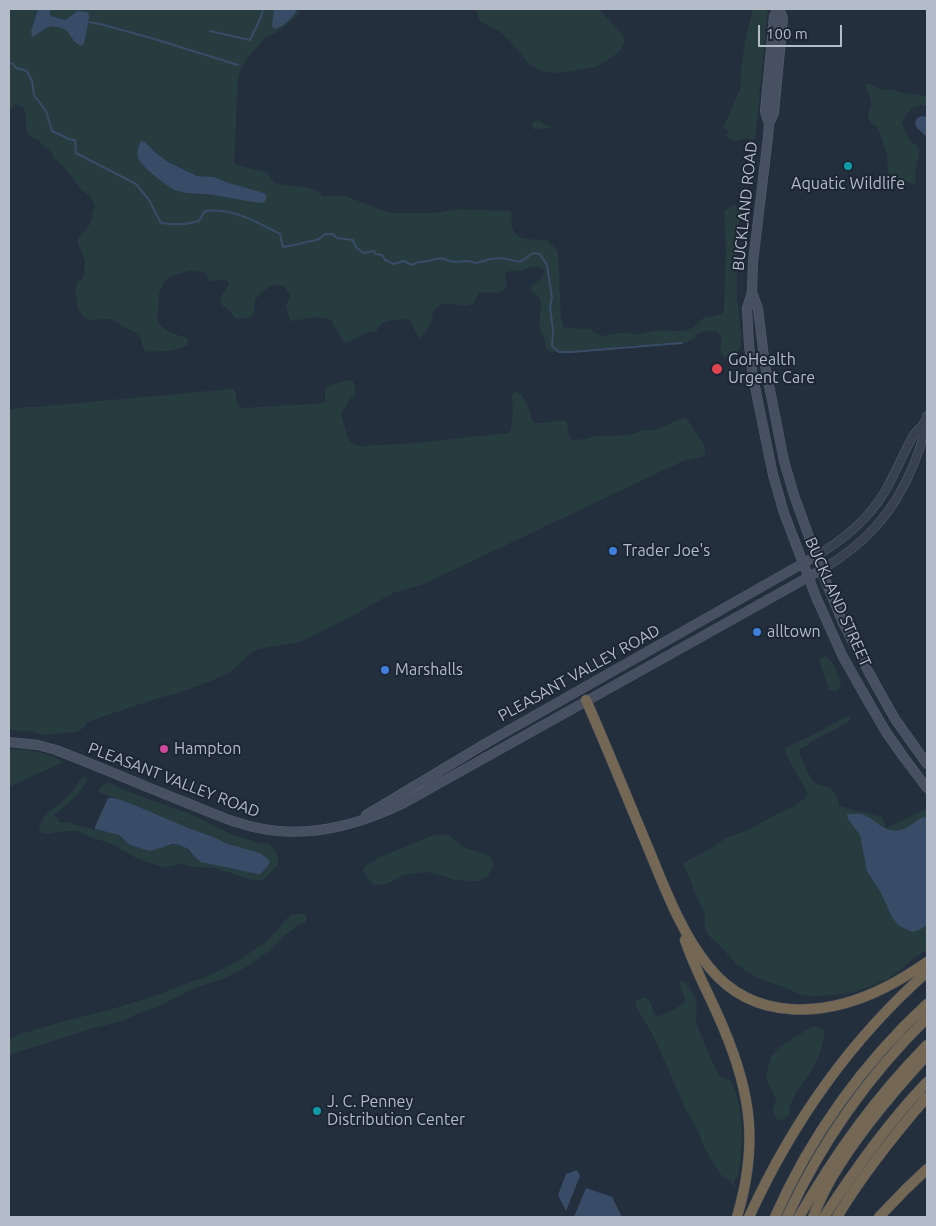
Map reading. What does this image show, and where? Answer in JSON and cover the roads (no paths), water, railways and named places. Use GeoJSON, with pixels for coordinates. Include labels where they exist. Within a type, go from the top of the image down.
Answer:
{"type":"FeatureCollection","features":[{"type":"Feature","properties":{"kind":"highway"},"geometry":{"type":"LineString","coordinates":[[586,700],[677,915],[687,946],[740,1071],[746,1094],[750,1125],[749,1160],[738,1217]]}},
{"type":"Feature","properties":{"kind":"highway"},"geometry":{"type":"LineString","coordinates":[[677,915],[702,959],[722,981],[750,999],[783,1009],[803,1010],[838,1005],[890,985],[927,962]]}},
{"type":"Feature","properties":{"kind":"highway"},"geometry":{"type":"LineString","coordinates":[[749,1217],[789,1139],[828,1080],[879,1019],[927,972]]}},
{"type":"Feature","properties":{"kind":"highway"},"geometry":{"type":"LineString","coordinates":[[775,1217],[804,1160],[842,1101],[880,1053],[927,1004]]}},
{"type":"Feature","properties":{"kind":"highway"},"geometry":{"type":"LineString","coordinates":[[787,1217],[817,1159],[844,1117],[881,1068],[927,1018]]}},
{"type":"Feature","properties":{"kind":"highway"},"geometry":{"type":"LineString","coordinates":[[799,1217],[854,1131],[894,1080],[927,1045]]}},
{"type":"Feature","properties":{"kind":"highway"},"geometry":{"type":"LineString","coordinates":[[812,1217],[831,1179],[854,1143],[891,1096],[927,1055]]}},
{"type":"Feature","properties":{"kind":"highway"},"geometry":{"type":"LineString","coordinates":[[824,1217],[873,1145],[927,1082]]}},
{"type":"Feature","properties":{"kind":"highway"},"geometry":{"type":"LineString","coordinates":[[837,1217],[877,1158],[927,1097]]}},
{"type":"Feature","properties":{"kind":"highway"},"geometry":{"type":"LineString","coordinates":[[879,1217],[927,1169]]}},
{"type":"Feature","properties":{"kind":"main road","name":"BUCKLAND ROAD"},"geometry":{"type":"LineString","coordinates":[[760,412],[752,368],[747,308],[752,292],[769,124],[765,111],[774,16],[779,9]]}},
{"type":"Feature","properties":{"kind":"main road","name":"BUCKLAND ROAD"},"geometry":{"type":"LineString","coordinates":[[752,292],[758,309],[763,353],[774,411]]}},
{"type":"Feature","properties":{"kind":"main road"},"geometry":{"type":"LineString","coordinates":[[757,399],[772,399]]}},
{"type":"Feature","properties":{"kind":"main road","name":"BUCKLAND STREET"},"geometry":{"type":"LineString","coordinates":[[774,411],[791,485],[820,570],[874,684],[927,764]]}},
{"type":"Feature","properties":{"kind":"main road","name":"BUCKLAND STREET"},"geometry":{"type":"LineString","coordinates":[[760,412],[775,484],[808,577],[834,637],[862,691],[892,741],[927,788]]}},
{"type":"Feature","properties":{"kind":"main road","name":"PLEASANT VALLEY ROAD"},"geometry":{"type":"LineString","coordinates":[[360,820],[376,808],[475,749],[816,556]]}},
{"type":"Feature","properties":{"kind":"main road","name":"PLEASANT VALLEY ROAD"},"geometry":{"type":"LineString","coordinates":[[9,742],[28,743],[56,750],[228,819],[262,829],[287,832],[335,828],[380,814],[404,803],[820,570]]}},
{"type":"Feature","properties":{"kind":"main road"},"geometry":{"type":"LineString","coordinates":[[697,624],[699,638]]}},
{"type":"Feature","properties":{"kind":"main road"},"geometry":{"type":"LineString","coordinates":[[862,691],[874,684]]}},
{"type":"Feature","properties":{"kind":"main road"},"geometry":{"type":"LineString","coordinates":[[581,690],[586,700]]}},
{"type":"Feature","properties":{"kind":"main road"},"geometry":{"type":"LineString","coordinates":[[475,749],[481,759]]}},
{"type":"Feature","properties":{"kind":"street"},"geometry":{"type":"LineString","coordinates":[[820,570],[839,559],[857,545],[889,511],[902,490],[912,467],[922,440],[923,425],[927,416]]}},
{"type":"Feature","properties":{"kind":"street"},"geometry":{"type":"LineString","coordinates":[[816,556],[846,536],[873,509],[888,487],[913,435],[923,425]]}},
{"type":"Feature","properties":{"kind":"water"},"geometry":{"type":"Polygon","coordinates":[[[38,9],[51,9],[51,16],[65,20],[77,11],[87,12],[89,19],[84,44],[81,46],[77,44],[66,30],[57,27],[47,28],[32,37],[31,31],[38,9]]]}},
{"type":"Feature","properties":{"kind":"water"},"geometry":{"type":"Polygon","coordinates":[[[274,9],[295,9],[296,12],[287,22],[275,29],[272,26],[274,9]]]}},
{"type":"Feature","properties":{"kind":"water"},"geometry":{"type":"Polygon","coordinates":[[[927,117],[927,137],[915,124],[917,118],[927,117]]]}},
{"type":"Feature","properties":{"kind":"water"},"geometry":{"type":"Polygon","coordinates":[[[141,141],[145,142],[168,162],[197,176],[214,177],[264,193],[267,196],[266,199],[264,203],[213,195],[185,193],[175,190],[145,167],[139,160],[138,150],[141,141]]]}},
{"type":"Feature","properties":{"kind":"water"},"geometry":{"type":"Polygon","coordinates":[[[108,798],[127,802],[228,844],[260,853],[270,862],[260,874],[257,874],[201,862],[188,849],[180,845],[173,844],[149,851],[130,845],[119,835],[95,829],[108,798]]]}},
{"type":"Feature","properties":{"kind":"water"},"geometry":{"type":"Polygon","coordinates":[[[848,814],[864,815],[885,828],[894,831],[906,828],[921,818],[927,819],[927,925],[912,932],[898,925],[892,917],[881,893],[867,871],[860,835],[848,819],[848,814]]]}},
{"type":"Feature","properties":{"kind":"water"},"geometry":{"type":"Polygon","coordinates":[[[577,1170],[580,1176],[566,1211],[558,1195],[566,1174],[577,1170]]]}},
{"type":"Feature","properties":{"kind":"water"},"geometry":{"type":"Polygon","coordinates":[[[586,1188],[612,1197],[622,1217],[574,1217],[586,1188]]]}},
{"type":"Feature","properties":{"kind":"waterway"},"geometry":{"type":"LineString","coordinates":[[210,31],[250,40],[263,9]]}},
{"type":"Feature","properties":{"kind":"waterway"},"geometry":{"type":"LineString","coordinates":[[89,22],[151,38],[238,65]]}},
{"type":"Feature","properties":{"kind":"waterway"},"geometry":{"type":"LineString","coordinates":[[9,63],[13,64],[16,68],[27,71],[32,81],[34,95],[46,111],[52,131],[75,140],[76,153],[136,184],[149,200],[161,223],[189,223],[199,221],[205,211],[225,212],[244,217],[280,234],[283,247],[315,240],[325,234],[333,234],[337,238],[353,240],[356,247],[363,253],[374,251],[376,254],[382,255],[385,260],[394,264],[404,261],[412,265],[418,262],[441,258],[453,262],[468,261],[477,263],[502,258],[520,262],[533,253],[540,254],[547,265],[552,298],[550,307],[553,330],[552,346],[559,352],[682,343]]}},
{"type":"Feature","properties":{"kind":"place","name":"Aquatic Wildlife"},"geometry":{"type":"Point","coordinates":[848,166]}},
{"type":"Feature","properties":{"kind":"place","name":"GoHealth Urgent Care"},"geometry":{"type":"Point","coordinates":[717,369]}},
{"type":"Feature","properties":{"kind":"place","name":"Trader Joe's"},"geometry":{"type":"Point","coordinates":[613,551]}},
{"type":"Feature","properties":{"kind":"place","name":"alltown"},"geometry":{"type":"Point","coordinates":[757,632]}},
{"type":"Feature","properties":{"kind":"place","name":"Marshalls"},"geometry":{"type":"Point","coordinates":[385,670]}},
{"type":"Feature","properties":{"kind":"place","name":"Hampton"},"geometry":{"type":"Point","coordinates":[164,749]}},
{"type":"Feature","properties":{"kind":"place","name":"J. C. Penney Distribution Center"},"geometry":{"type":"Point","coordinates":[317,1111]}}]}
